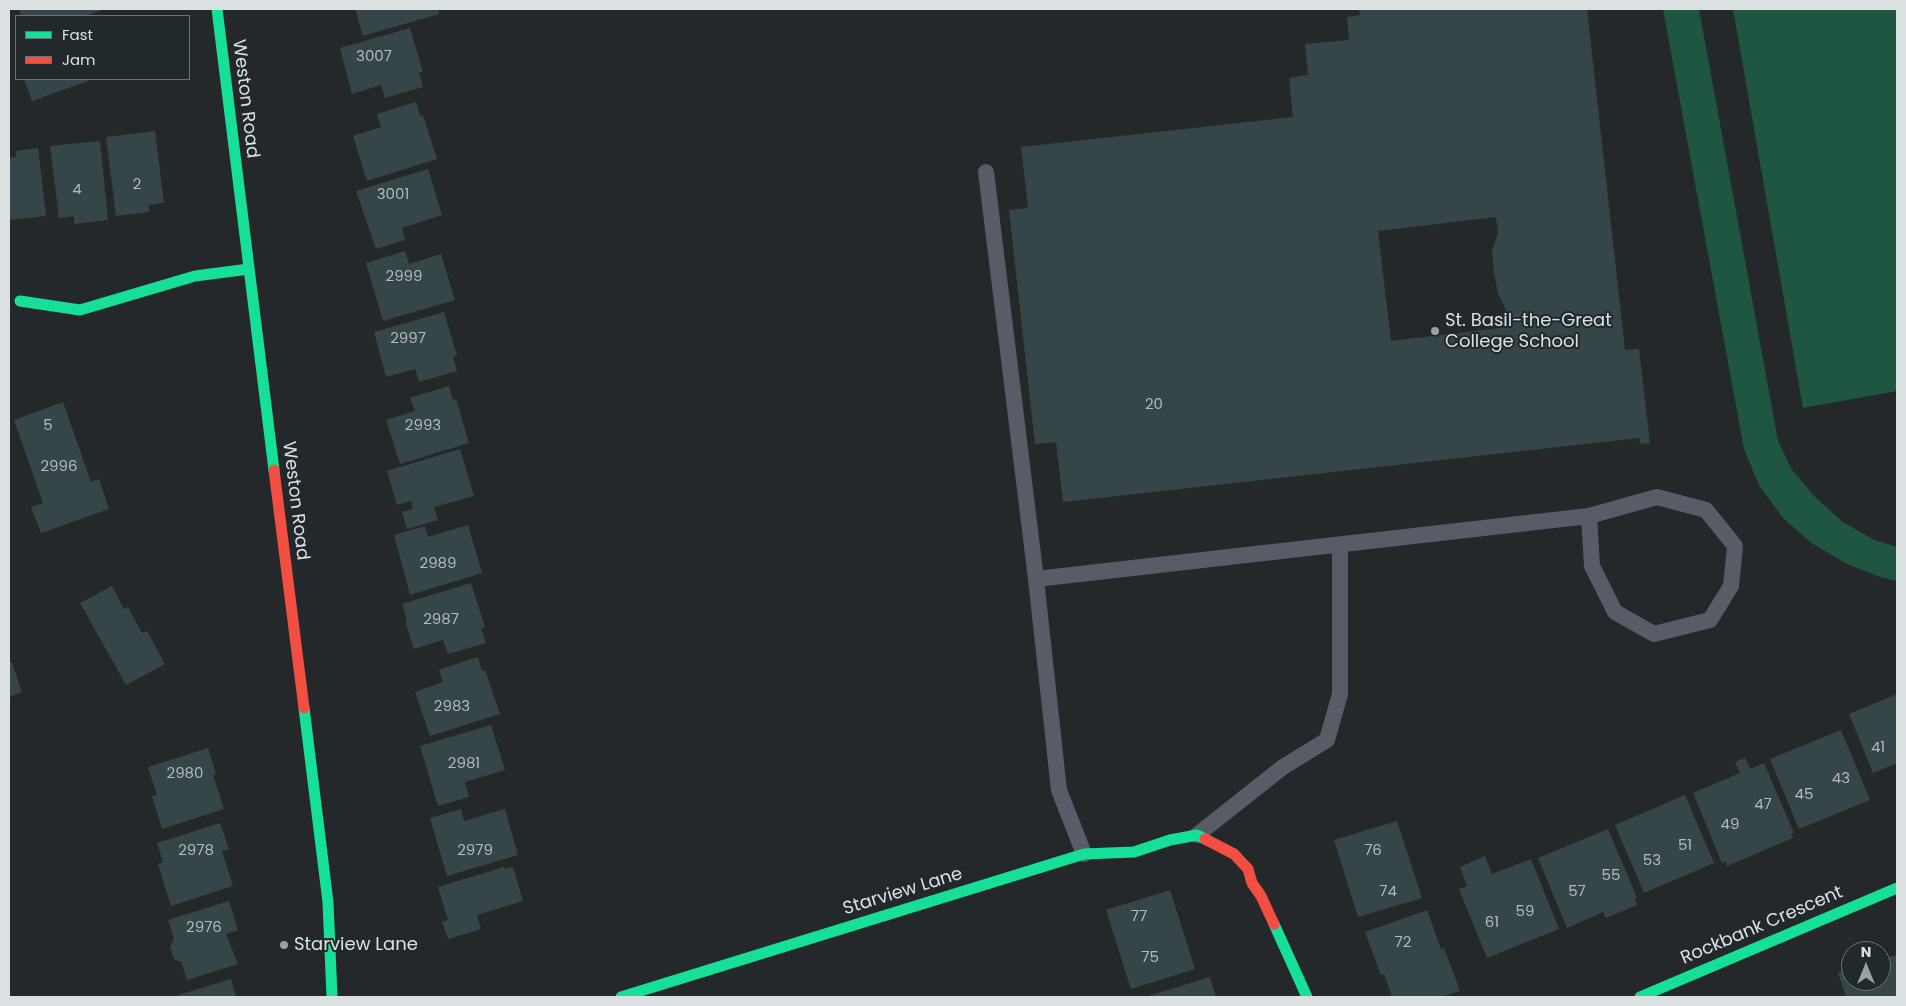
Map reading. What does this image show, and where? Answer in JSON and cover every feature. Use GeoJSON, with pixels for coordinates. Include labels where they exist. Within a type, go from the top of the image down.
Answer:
{"type":"FeatureCollection","features":[{"type":"Feature","properties":{"kind":"street","name":"Weston Road"},"geometry":{"type":"LineString","coordinates":[[216,9],[328,902],[332,997]]}},
{"type":"Feature","properties":{"kind":"street"},"geometry":{"type":"LineString","coordinates":[[20,302],[80,310],[195,276],[249,269]]}},
{"type":"Feature","properties":{"kind":"street"},"geometry":{"type":"LineString","coordinates":[[1197,836],[1234,854],[1248,869],[1252,883],[1261,896],[1307,997]]}},
{"type":"Feature","properties":{"kind":"street","name":"Starview Lane"},"geometry":{"type":"LineString","coordinates":[[621,997],[1084,854],[1134,852],[1170,840],[1197,836]]}},
{"type":"Feature","properties":{"kind":"street","name":"Rockbank Crescent"},"geometry":{"type":"LineString","coordinates":[[1640,997],[1897,888]]}},
{"type":"Feature","properties":{"kind":"lane"},"geometry":{"type":"LineString","coordinates":[[986,172],[1036,580],[1059,790],[1084,854]]}},
{"type":"Feature","properties":{"kind":"lane"},"geometry":{"type":"LineString","coordinates":[[1036,580],[1589,516],[1656,496],[1706,510],[1734,546],[1731,586],[1710,620],[1654,634],[1615,612],[1592,566],[1589,516]]}},
{"type":"Feature","properties":{"kind":"lane"},"geometry":{"type":"LineString","coordinates":[[1197,836],[1283,767],[1327,740],[1340,694],[1340,545]]}},
{"type":"Feature","properties":{"kind":"green space"},"geometry":{"type":"Polygon","coordinates":[[[1663,9],[1699,9],[1778,441],[1792,470],[1816,498],[1843,522],[1874,540],[1897,547],[1897,581],[1880,577],[1847,564],[1810,542],[1783,518],[1759,485],[1744,449],[1663,9]]]}},
{"type":"Feature","properties":{"kind":"green space"},"geometry":{"type":"Polygon","coordinates":[[[1733,9],[1897,9],[1897,391],[1803,408],[1733,9]]]}},
{"type":"Feature","properties":{"kind":"building"},"geometry":{"type":"Polygon","coordinates":[[[19,9],[105,9],[88,15],[21,15],[19,9]]]}},
{"type":"Feature","properties":{"kind":"building"},"geometry":{"type":"Polygon","coordinates":[[[355,9],[438,9],[439,14],[363,36],[355,9]]]}},
{"type":"Feature","properties":{"kind":"building"},"geometry":{"type":"Polygon","coordinates":[[[1359,9],[1587,9],[1625,350],[1639,349],[1650,443],[1640,444],[1639,438],[1063,502],[1056,442],[1035,444],[1009,210],[1028,208],[1021,147],[1293,117],[1289,78],[1308,75],[1305,44],[1349,40],[1347,17],[1360,15],[1359,9]],[[1496,217],[1378,231],[1391,341],[1508,327],[1507,312],[1498,294],[1494,272],[1492,251],[1498,233],[1496,217]]]}},
{"type":"Feature","properties":{"kind":"building"},"geometry":{"type":"Polygon","coordinates":[[[410,28],[423,72],[419,73],[423,87],[385,98],[381,85],[352,94],[340,48],[410,28]]]}},
{"type":"Feature","properties":{"kind":"building"},"geometry":{"type":"Polygon","coordinates":[[[24,80],[88,81],[32,101],[24,80]]]}},
{"type":"Feature","properties":{"kind":"building"},"geometry":{"type":"Polygon","coordinates":[[[416,102],[420,116],[423,115],[437,159],[367,181],[353,136],[381,127],[377,114],[416,102]]]}},
{"type":"Feature","properties":{"kind":"building"},"geometry":{"type":"Polygon","coordinates":[[[155,131],[164,203],[149,205],[149,212],[116,216],[106,137],[155,131]]]}},
{"type":"Feature","properties":{"kind":"building"},"geometry":{"type":"Polygon","coordinates":[[[100,141],[108,220],[74,224],[74,216],[59,218],[50,146],[100,141]]]}},
{"type":"Feature","properties":{"kind":"building"},"geometry":{"type":"Polygon","coordinates":[[[38,148],[46,216],[9,220],[9,158],[16,157],[16,151],[38,148]]]}},
{"type":"Feature","properties":{"kind":"building"},"geometry":{"type":"Polygon","coordinates":[[[428,169],[442,215],[402,228],[405,240],[376,249],[356,191],[428,169]]]}},
{"type":"Feature","properties":{"kind":"building"},"geometry":{"type":"Polygon","coordinates":[[[405,251],[409,264],[441,254],[455,300],[383,321],[366,263],[405,251]]]}},
{"type":"Feature","properties":{"kind":"building"},"geometry":{"type":"Polygon","coordinates":[[[444,312],[457,356],[453,357],[457,371],[419,382],[415,369],[386,377],[374,332],[444,312]]]}},
{"type":"Feature","properties":{"kind":"building"},"geometry":{"type":"Polygon","coordinates":[[[449,386],[453,400],[456,399],[469,443],[400,464],[386,420],[415,411],[410,398],[449,386]]]}},
{"type":"Feature","properties":{"kind":"building"},"geometry":{"type":"Polygon","coordinates":[[[63,402],[91,482],[99,479],[109,509],[41,533],[31,507],[43,503],[14,420],[63,402]]]}},
{"type":"Feature","properties":{"kind":"building"},"geometry":{"type":"Polygon","coordinates":[[[460,449],[474,496],[434,507],[438,520],[407,529],[402,512],[413,509],[411,501],[397,505],[387,471],[460,449]]]}},
{"type":"Feature","properties":{"kind":"building"},"geometry":{"type":"Polygon","coordinates":[[[468,525],[482,573],[410,595],[394,535],[425,526],[428,537],[468,525]]]}},
{"type":"Feature","properties":{"kind":"building"},"geometry":{"type":"Polygon","coordinates":[[[471,583],[485,627],[481,628],[486,643],[448,654],[443,640],[414,649],[402,604],[471,583]]]}},
{"type":"Feature","properties":{"kind":"building"},"geometry":{"type":"Polygon","coordinates":[[[112,586],[124,609],[128,607],[142,633],[147,631],[165,664],[126,685],[80,603],[112,586]]]}},
{"type":"Feature","properties":{"kind":"building"},"geometry":{"type":"Polygon","coordinates":[[[478,657],[482,671],[485,670],[500,714],[430,736],[415,692],[443,682],[439,670],[478,657]]]}},
{"type":"Feature","properties":{"kind":"building"},"geometry":{"type":"Polygon","coordinates":[[[9,660],[12,663],[22,692],[9,697],[9,660]]]}},
{"type":"Feature","properties":{"kind":"building"},"geometry":{"type":"Polygon","coordinates":[[[1897,694],[1897,763],[1873,773],[1849,714],[1897,694]]]}},
{"type":"Feature","properties":{"kind":"building"},"geometry":{"type":"Polygon","coordinates":[[[491,725],[505,770],[465,782],[469,797],[438,806],[420,746],[491,725]]]}},
{"type":"Feature","properties":{"kind":"building"},"geometry":{"type":"Polygon","coordinates":[[[1841,730],[1870,800],[1799,829],[1770,759],[1841,730]]]}},
{"type":"Feature","properties":{"kind":"building"},"geometry":{"type":"Polygon","coordinates":[[[208,748],[216,774],[213,775],[224,809],[162,829],[152,796],[157,795],[148,767],[208,748]]]}},
{"type":"Feature","properties":{"kind":"building"},"geometry":{"type":"Polygon","coordinates":[[[1745,758],[1750,769],[1764,763],[1794,833],[1791,834],[1793,838],[1727,866],[1726,861],[1722,863],[1693,793],[1740,773],[1735,762],[1745,758]]]}},
{"type":"Feature","properties":{"kind":"building"},"geometry":{"type":"Polygon","coordinates":[[[1685,795],[1714,863],[1644,893],[1615,825],[1685,795]]]}},
{"type":"Feature","properties":{"kind":"building"},"geometry":{"type":"Polygon","coordinates":[[[461,809],[464,821],[505,809],[518,855],[447,876],[430,818],[461,809]]]}},
{"type":"Feature","properties":{"kind":"building"},"geometry":{"type":"Polygon","coordinates":[[[1397,821],[1422,898],[1358,917],[1334,840],[1397,821]]]}},
{"type":"Feature","properties":{"kind":"building"},"geometry":{"type":"Polygon","coordinates":[[[220,823],[229,849],[222,851],[233,886],[171,906],[158,864],[163,862],[157,843],[220,823]]]}},
{"type":"Feature","properties":{"kind":"building"},"geometry":{"type":"Polygon","coordinates":[[[1608,829],[1637,898],[1635,899],[1637,905],[1606,918],[1603,912],[1567,928],[1538,858],[1608,829]]]}},
{"type":"Feature","properties":{"kind":"building"},"geometry":{"type":"Polygon","coordinates":[[[1485,856],[1492,874],[1531,859],[1559,929],[1487,958],[1459,889],[1467,886],[1460,867],[1485,856]]]}},
{"type":"Feature","properties":{"kind":"building"},"geometry":{"type":"Polygon","coordinates":[[[504,867],[504,869],[513,867],[523,901],[477,915],[481,929],[448,939],[442,922],[448,920],[438,887],[504,867]]]}},
{"type":"Feature","properties":{"kind":"building"},"geometry":{"type":"Polygon","coordinates":[[[1170,890],[1195,969],[1131,989],[1106,910],[1170,890]]]}},
{"type":"Feature","properties":{"kind":"building"},"geometry":{"type":"Polygon","coordinates":[[[229,901],[238,930],[226,934],[238,964],[187,980],[181,962],[174,959],[170,947],[174,939],[168,920],[229,901]]]}},
{"type":"Feature","properties":{"kind":"building"},"geometry":{"type":"Polygon","coordinates":[[[1427,910],[1441,949],[1444,948],[1460,991],[1441,997],[1392,997],[1384,974],[1381,975],[1365,932],[1427,910]]]}},
{"type":"Feature","properties":{"kind":"building"},"geometry":{"type":"Polygon","coordinates":[[[1897,955],[1897,997],[1846,997],[1844,991],[1891,991],[1891,957],[1897,955]]]}},
{"type":"Feature","properties":{"kind":"building"},"geometry":{"type":"Polygon","coordinates":[[[1210,977],[1216,997],[1145,997],[1210,977]]]}},
{"type":"Feature","properties":{"kind":"building"},"geometry":{"type":"Polygon","coordinates":[[[231,979],[236,997],[172,997],[231,979]]]}},
{"type":"Feature","properties":{"kind":"traffic: fast"},"geometry":{"type":"LineString","coordinates":[[217,9],[274,470]]}},
{"type":"Feature","properties":{"kind":"traffic: fast"},"geometry":{"type":"LineString","coordinates":[[20,301],[80,310],[195,276],[249,269]]}},
{"type":"Feature","properties":{"kind":"traffic: fast"},"geometry":{"type":"LineString","coordinates":[[304,708],[328,902],[332,997]]}},
{"type":"Feature","properties":{"kind":"traffic: fast"},"geometry":{"type":"LineString","coordinates":[[621,997],[1084,854],[1134,852],[1170,840],[1197,835],[1205,839]]}},
{"type":"Feature","properties":{"kind":"traffic: fast"},"geometry":{"type":"LineString","coordinates":[[1640,997],[1897,888]]}},
{"type":"Feature","properties":{"kind":"traffic: fast"},"geometry":{"type":"LineString","coordinates":[[1274,924],[1307,997]]}},
{"type":"Feature","properties":{"kind":"traffic: jam"},"geometry":{"type":"LineString","coordinates":[[274,470],[304,708]]}},
{"type":"Feature","properties":{"kind":"traffic: jam"},"geometry":{"type":"LineString","coordinates":[[1205,839],[1234,854],[1248,869],[1252,883],[1261,896],[1274,924]]}},
{"type":"Feature","properties":{"kind":"place","name":"St. Basil-the-Great College School"},"geometry":{"type":"Point","coordinates":[1435,331]}},
{"type":"Feature","properties":{"kind":"place","name":"Starview Lane"},"geometry":{"type":"Point","coordinates":[284,945]}}]}
